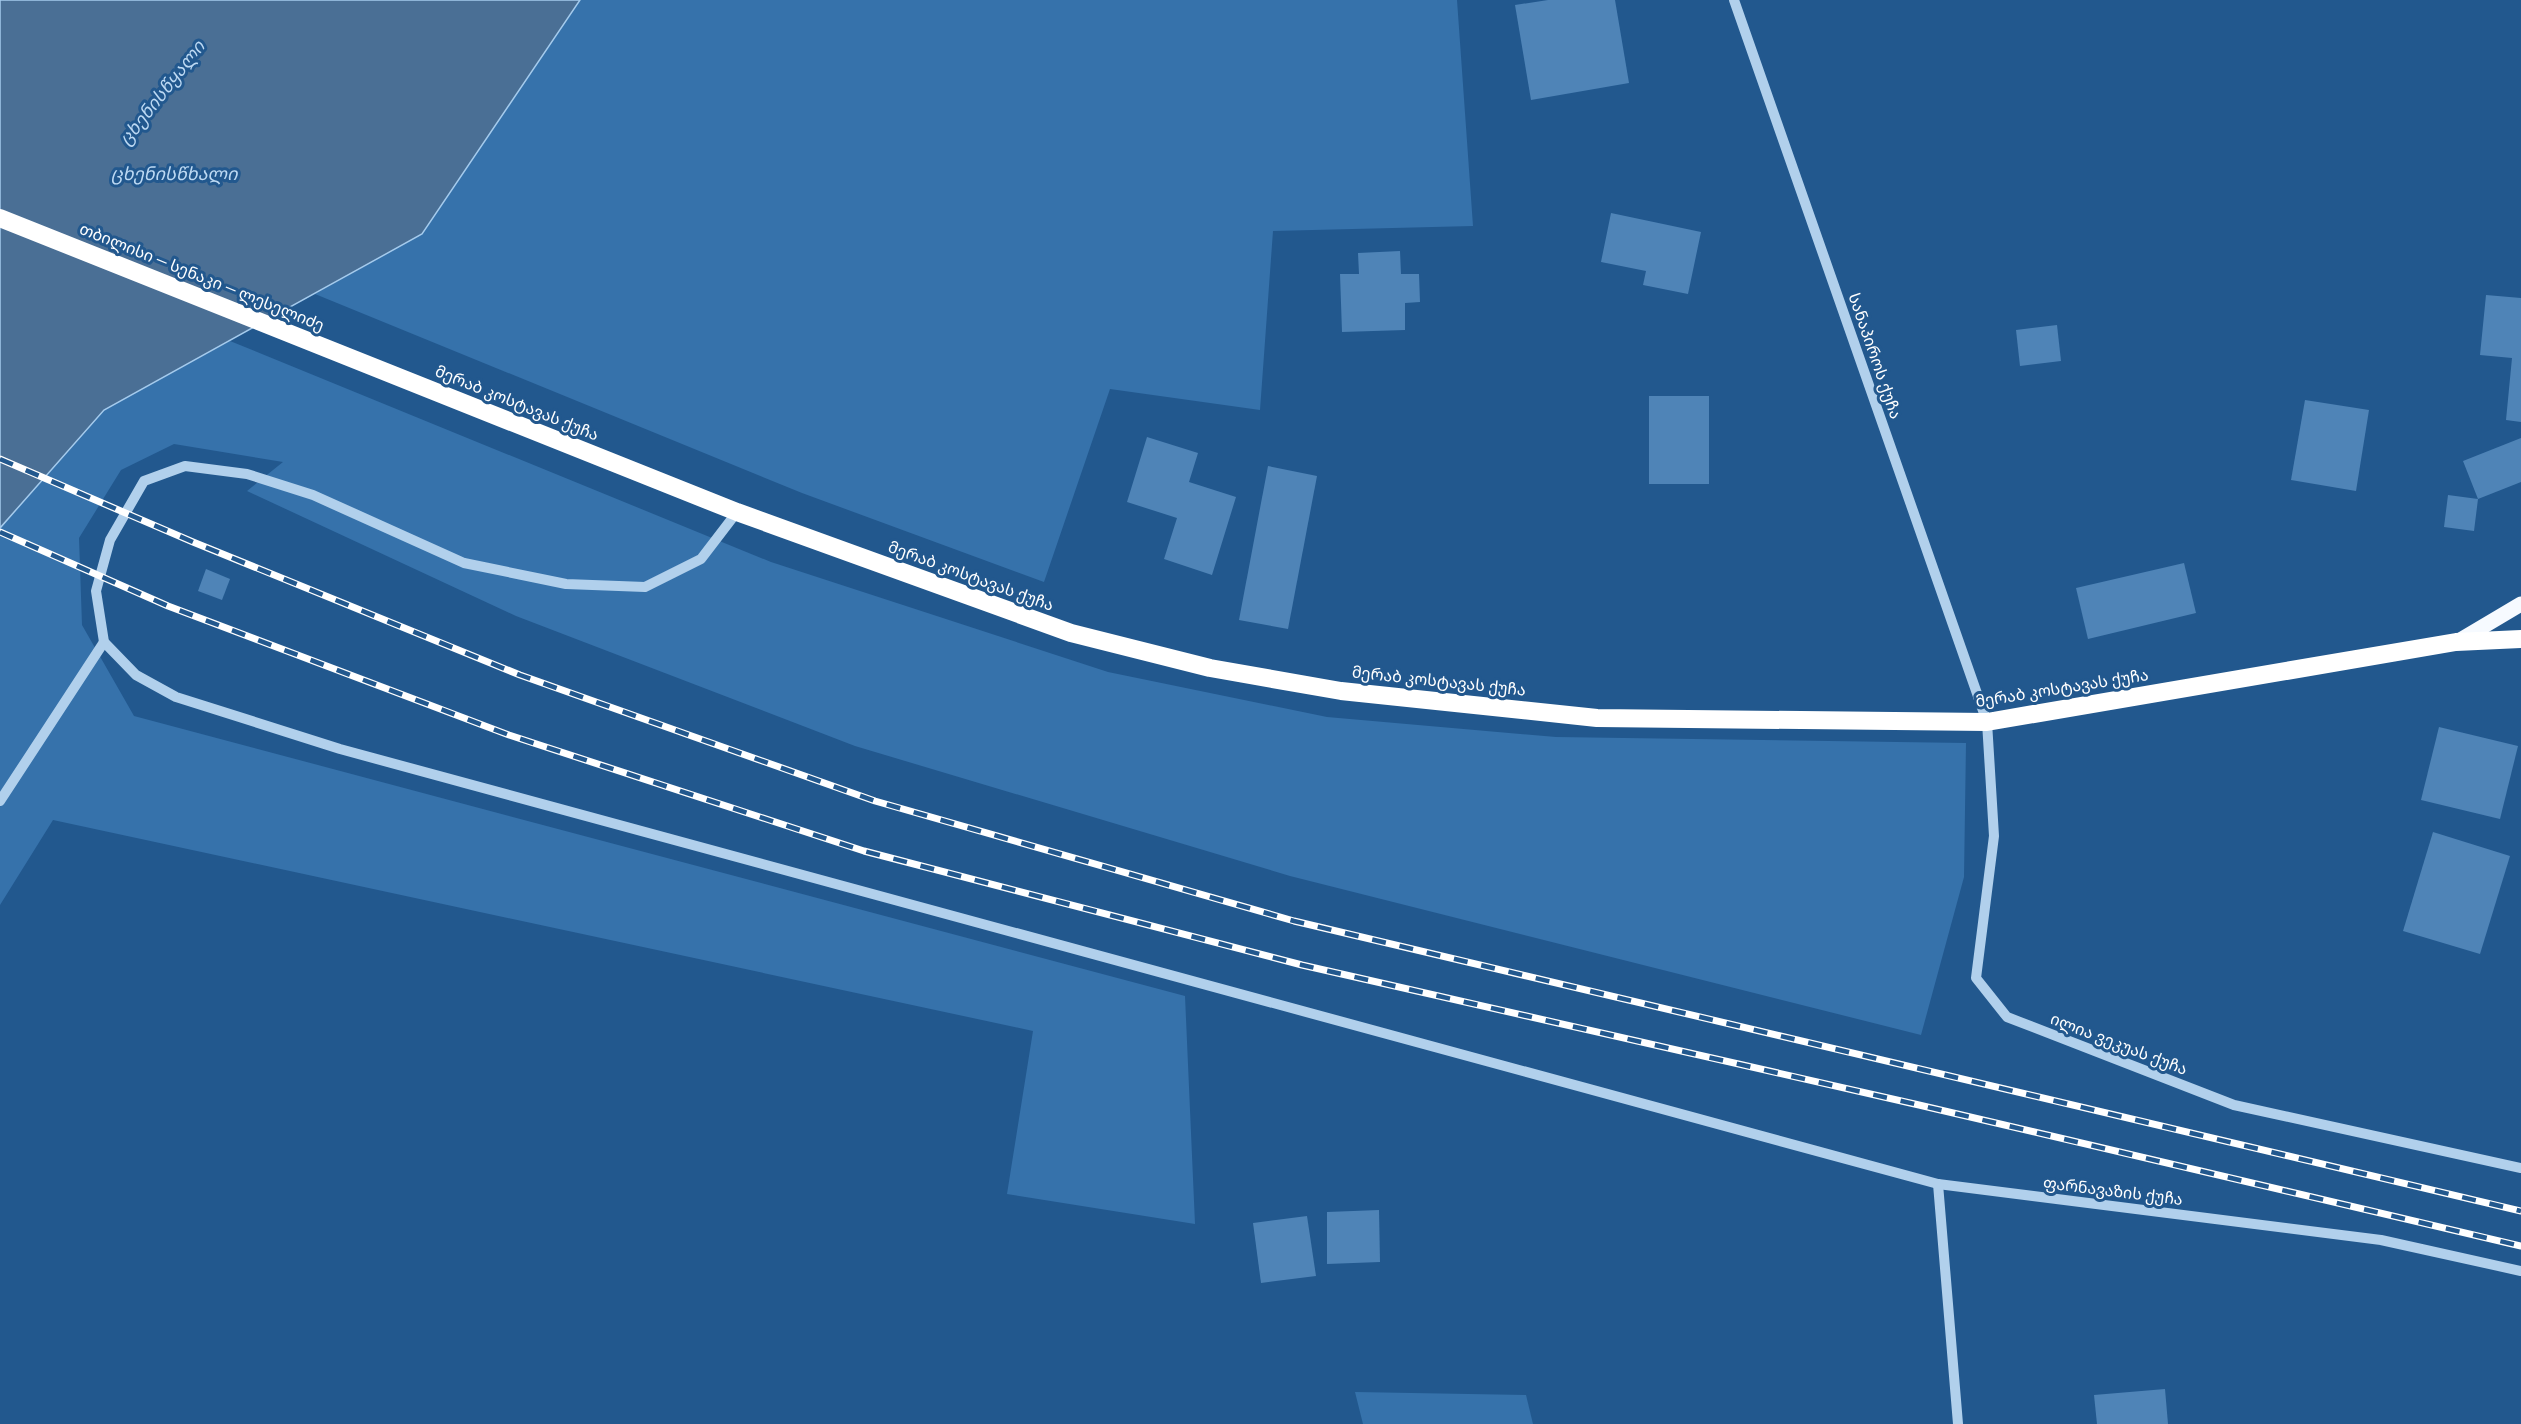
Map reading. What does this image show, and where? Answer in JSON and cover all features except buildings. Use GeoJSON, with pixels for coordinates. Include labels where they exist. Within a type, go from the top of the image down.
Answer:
{"type":"FeatureCollection","features":[{"type":"Feature","properties":{"kind":"highway","name":"თბილისი — სენაკი — ლესელიძე"},"geometry":{"type":"LineString","coordinates":[[0,218],[389,373]]}},
{"type":"Feature","properties":{"kind":"highway","name":"მერაბ კოსტავას ქუჩა"},"geometry":{"type":"LineString","coordinates":[[389,373],[737,512],[1071,633],[1210,668],[1341,691],[1597,718],[1987,722],[2456,642]]}},
{"type":"Feature","properties":{"kind":"highway"},"geometry":{"type":"LineString","coordinates":[[2456,642],[2521,639]]}},
{"type":"Feature","properties":{"kind":"main road","name":"მერაბ კოსტავას ქუჩა"},"geometry":{"type":"LineString","coordinates":[[2456,642],[2521,604]]}},
{"type":"Feature","properties":{"kind":"street","name":"სანაპიროს ქუჩა"},"geometry":{"type":"LineString","coordinates":[[1734,0],[1987,722]]}},
{"type":"Feature","properties":{"kind":"street"},"geometry":{"type":"LineString","coordinates":[[0,801],[104,642],[96,591],[110,540],[144,481],[185,466],[247,474],[302,491],[464,563],[566,584],[645,587],[701,559],[737,512]]}},
{"type":"Feature","properties":{"kind":"street","name":"ფარნავაზის ქუჩა"},"geometry":{"type":"LineString","coordinates":[[104,642],[136,675],[176,697],[340,749],[1938,1184],[2381,1240],[2521,1271]]}},
{"type":"Feature","properties":{"kind":"street","name":"ილია ვეკუას ქუჩა"},"geometry":{"type":"LineString","coordinates":[[1987,722],[1994,836],[1976,978],[2007,1017],[2234,1105],[2521,1168]]}},
{"type":"Feature","properties":{"kind":"street"},"geometry":{"type":"LineString","coordinates":[[1938,1184],[1958,1424]]}},
{"type":"Feature","properties":{"kind":"shaded area"},"geometry":{"type":"Polygon","coordinates":[[[580,0],[1457,0],[1473,226],[1273,231],[1260,410],[1110,389],[1044,582],[802,493],[315,294],[422,234],[580,0]]]}},
{"type":"Feature","properties":{"kind":"shaded area"},"geometry":{"type":"Polygon","coordinates":[[[230,341],[771,562],[1108,672],[1327,717],[1556,737],[1966,743],[1964,877],[1921,1035],[1290,876],[855,746],[516,616],[247,491],[283,462],[174,444],[121,470],[79,538],[82,625],[134,716],[1185,996],[1195,1224],[1007,1194],[1033,1031],[53,820],[0,905],[0,528],[104,410],[230,341]]]}},
{"type":"Feature","properties":{"kind":"shaded area"},"geometry":{"type":"Polygon","coordinates":[[[1355,1392],[1526,1395],[1533,1424],[1363,1424],[1355,1392]]]}},
{"type":"Feature","properties":{"kind":"water","name":"ცხენისწხალი"},"geometry":{"type":"Polygon","coordinates":[[[0,0],[580,0],[422,234],[104,410],[0,528],[0,0]]]}},
{"type":"Feature","properties":{"kind":"railway"},"geometry":{"type":"LineString","coordinates":[[0,459],[193,542],[520,675],[875,801],[1294,921],[2521,1211]]}},
{"type":"Feature","properties":{"kind":"railway"},"geometry":{"type":"LineString","coordinates":[[0,532],[168,606],[509,735],[864,851],[1302,965],[1919,1105],[2521,1246]]}},
{"type":"Feature","properties":{"kind":"water label","name":"ცხენისწყალი"},"geometry":{"type":"Point","coordinates":[162,93]}}]}
